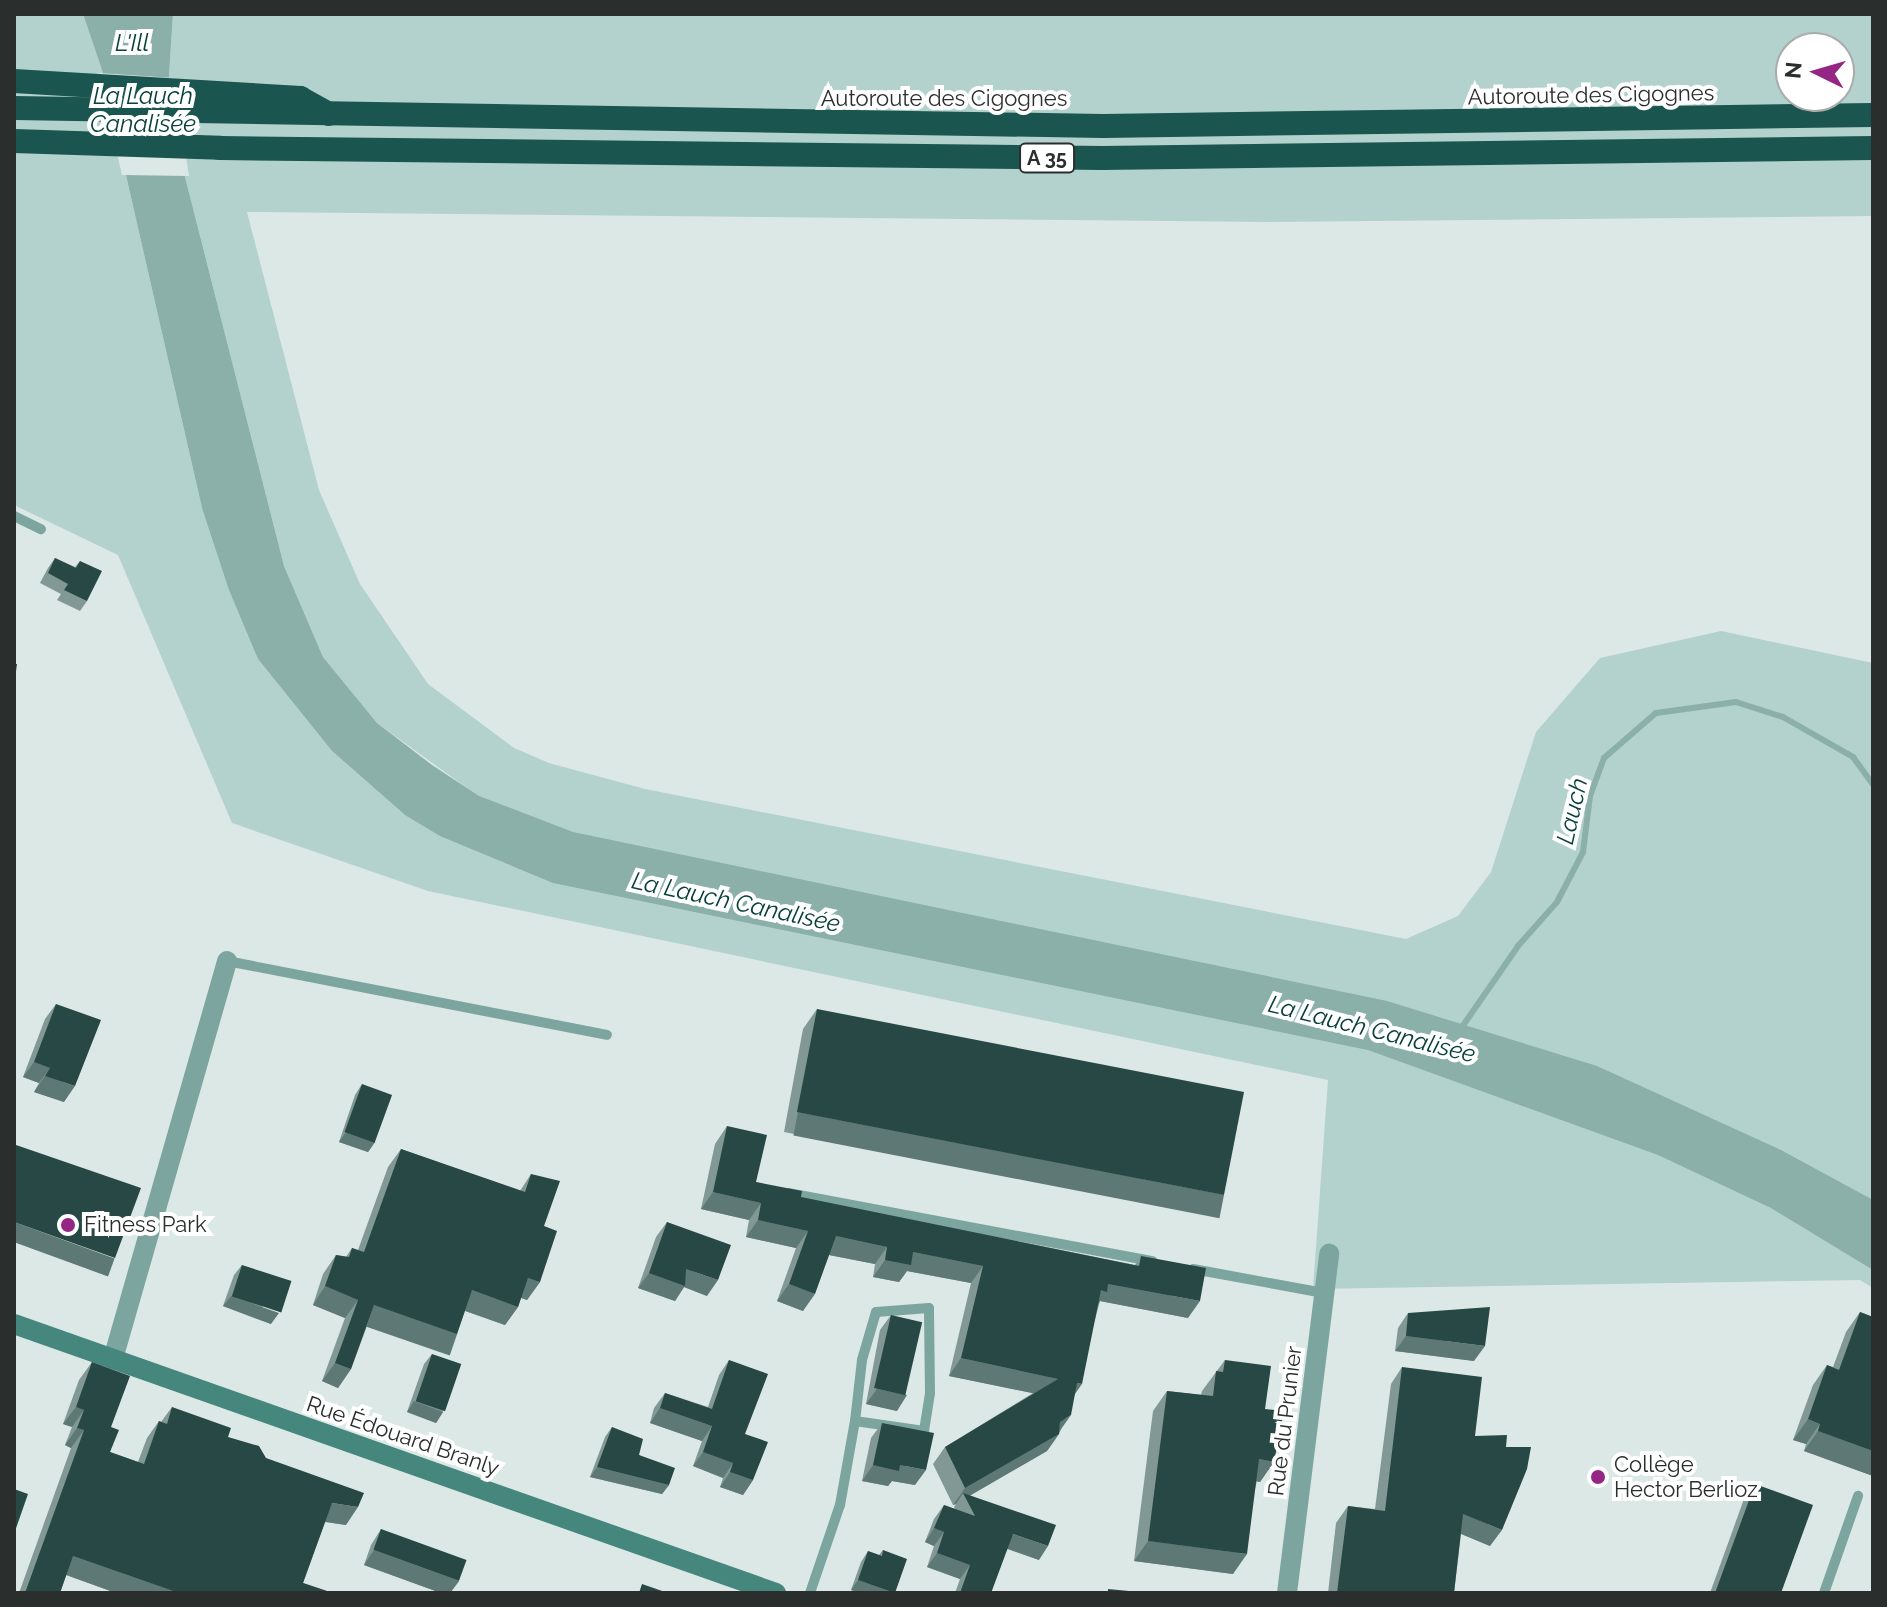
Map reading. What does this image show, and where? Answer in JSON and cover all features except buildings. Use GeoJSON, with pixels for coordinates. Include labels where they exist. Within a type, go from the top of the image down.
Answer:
{"type":"FeatureCollection","features":[{"type":"Feature","properties":{"kind":"highway"},"geometry":{"type":"LineString","coordinates":[[14,81],[82,86],[212,105]]}},
{"type":"Feature","properties":{"kind":"highway","name":"Autoroute des Cigognes"},"geometry":{"type":"LineString","coordinates":[[212,105],[300,98],[331,115],[1103,126],[1873,115]]}},
{"type":"Feature","properties":{"kind":"highway"},"geometry":{"type":"LineString","coordinates":[[14,108],[88,111],[212,105]]}},
{"type":"Feature","properties":{"kind":"highway","name":"A 35"},"geometry":{"type":"LineString","coordinates":[[14,141],[220,148],[1102,158],[1873,148]]}},
{"type":"Feature","properties":{"kind":"street"},"geometry":{"type":"LineString","coordinates":[[113,1359],[227,961]]}},
{"type":"Feature","properties":{"kind":"street","name":"Rue du Prunier"},"geometry":{"type":"LineString","coordinates":[[1287,1593],[1329,1254]]}},
{"type":"Feature","properties":{"kind":"street","name":"Rue Édouard Branly"},"geometry":{"type":"LineString","coordinates":[[14,1324],[776,1593]]}},
{"type":"Feature","properties":{"kind":"lane"},"geometry":{"type":"LineString","coordinates":[[14,516],[41,529]]}},
{"type":"Feature","properties":{"kind":"lane"},"geometry":{"type":"LineString","coordinates":[[227,961],[607,1035]]}},
{"type":"Feature","properties":{"kind":"lane"},"geometry":{"type":"LineString","coordinates":[[777,1191],[1164,1263]]}},
{"type":"Feature","properties":{"kind":"lane"},"geometry":{"type":"LineString","coordinates":[[1179,1266],[1324,1293]]}},
{"type":"Feature","properties":{"kind":"lane"},"geometry":{"type":"LineString","coordinates":[[810,1593],[840,1505],[862,1360],[876,1312],[929,1308],[930,1393],[924,1431],[855,1421]]}},
{"type":"Feature","properties":{"kind":"lane"},"geometry":{"type":"LineString","coordinates":[[1824,1593],[1858,1496]]}},
{"type":"Feature","properties":{"kind":"shaded area"},"geometry":{"type":"Polygon","coordinates":[[[14,14],[83,14],[102,70],[202,508],[258,659],[332,751],[405,815],[478,796],[377,723],[323,657],[284,566],[184,173],[169,75],[173,14],[1873,14],[1873,216],[1271,222],[247,212],[319,490],[360,584],[428,684],[514,748],[549,763],[645,789],[1406,939],[1458,916],[1491,872],[1536,732],[1600,658],[1721,631],[1873,663],[1873,1288],[1860,1280],[1313,1289],[1328,1080],[428,891],[232,823],[118,555],[14,505],[14,14]]]}},
{"type":"Feature","properties":{"kind":"water","name":"La Lauch Canalisée"},"geometry":{"type":"Polygon","coordinates":[[[83,14],[173,14],[169,75],[184,173],[284,566],[323,657],[377,723],[432,765],[479,796],[573,832],[1387,1001],[1597,1066],[1781,1150],[1873,1200],[1873,1270],[1771,1208],[1658,1155],[1368,1050],[553,883],[440,836],[405,815],[332,751],[258,659],[229,590],[202,508],[102,70],[83,14]]]}},
{"type":"Feature","properties":{"kind":"pier"},"geometry":{"type":"Polygon","coordinates":[[[98,73],[174,78],[189,176],[122,175],[98,73]]]}},
{"type":"Feature","properties":{"kind":"waterway","name":"Lauch"},"geometry":{"type":"LineString","coordinates":[[1462,1027],[1518,946],[1557,902],[1583,852],[1590,796],[1604,758],[1656,713],[1736,702],[1783,717],[1853,757],[1873,785]]}},
{"type":"Feature","properties":{"kind":"place","name":"Fitness Park"},"geometry":{"type":"Point","coordinates":[68,1225]}},
{"type":"Feature","properties":{"kind":"place","name":"Collège Hector Berlioz"},"geometry":{"type":"Point","coordinates":[1598,1477]}},
{"type":"Feature","properties":{"kind":"water label","name":"L'Ill"},"geometry":{"type":"Point","coordinates":[132,43]}}]}
